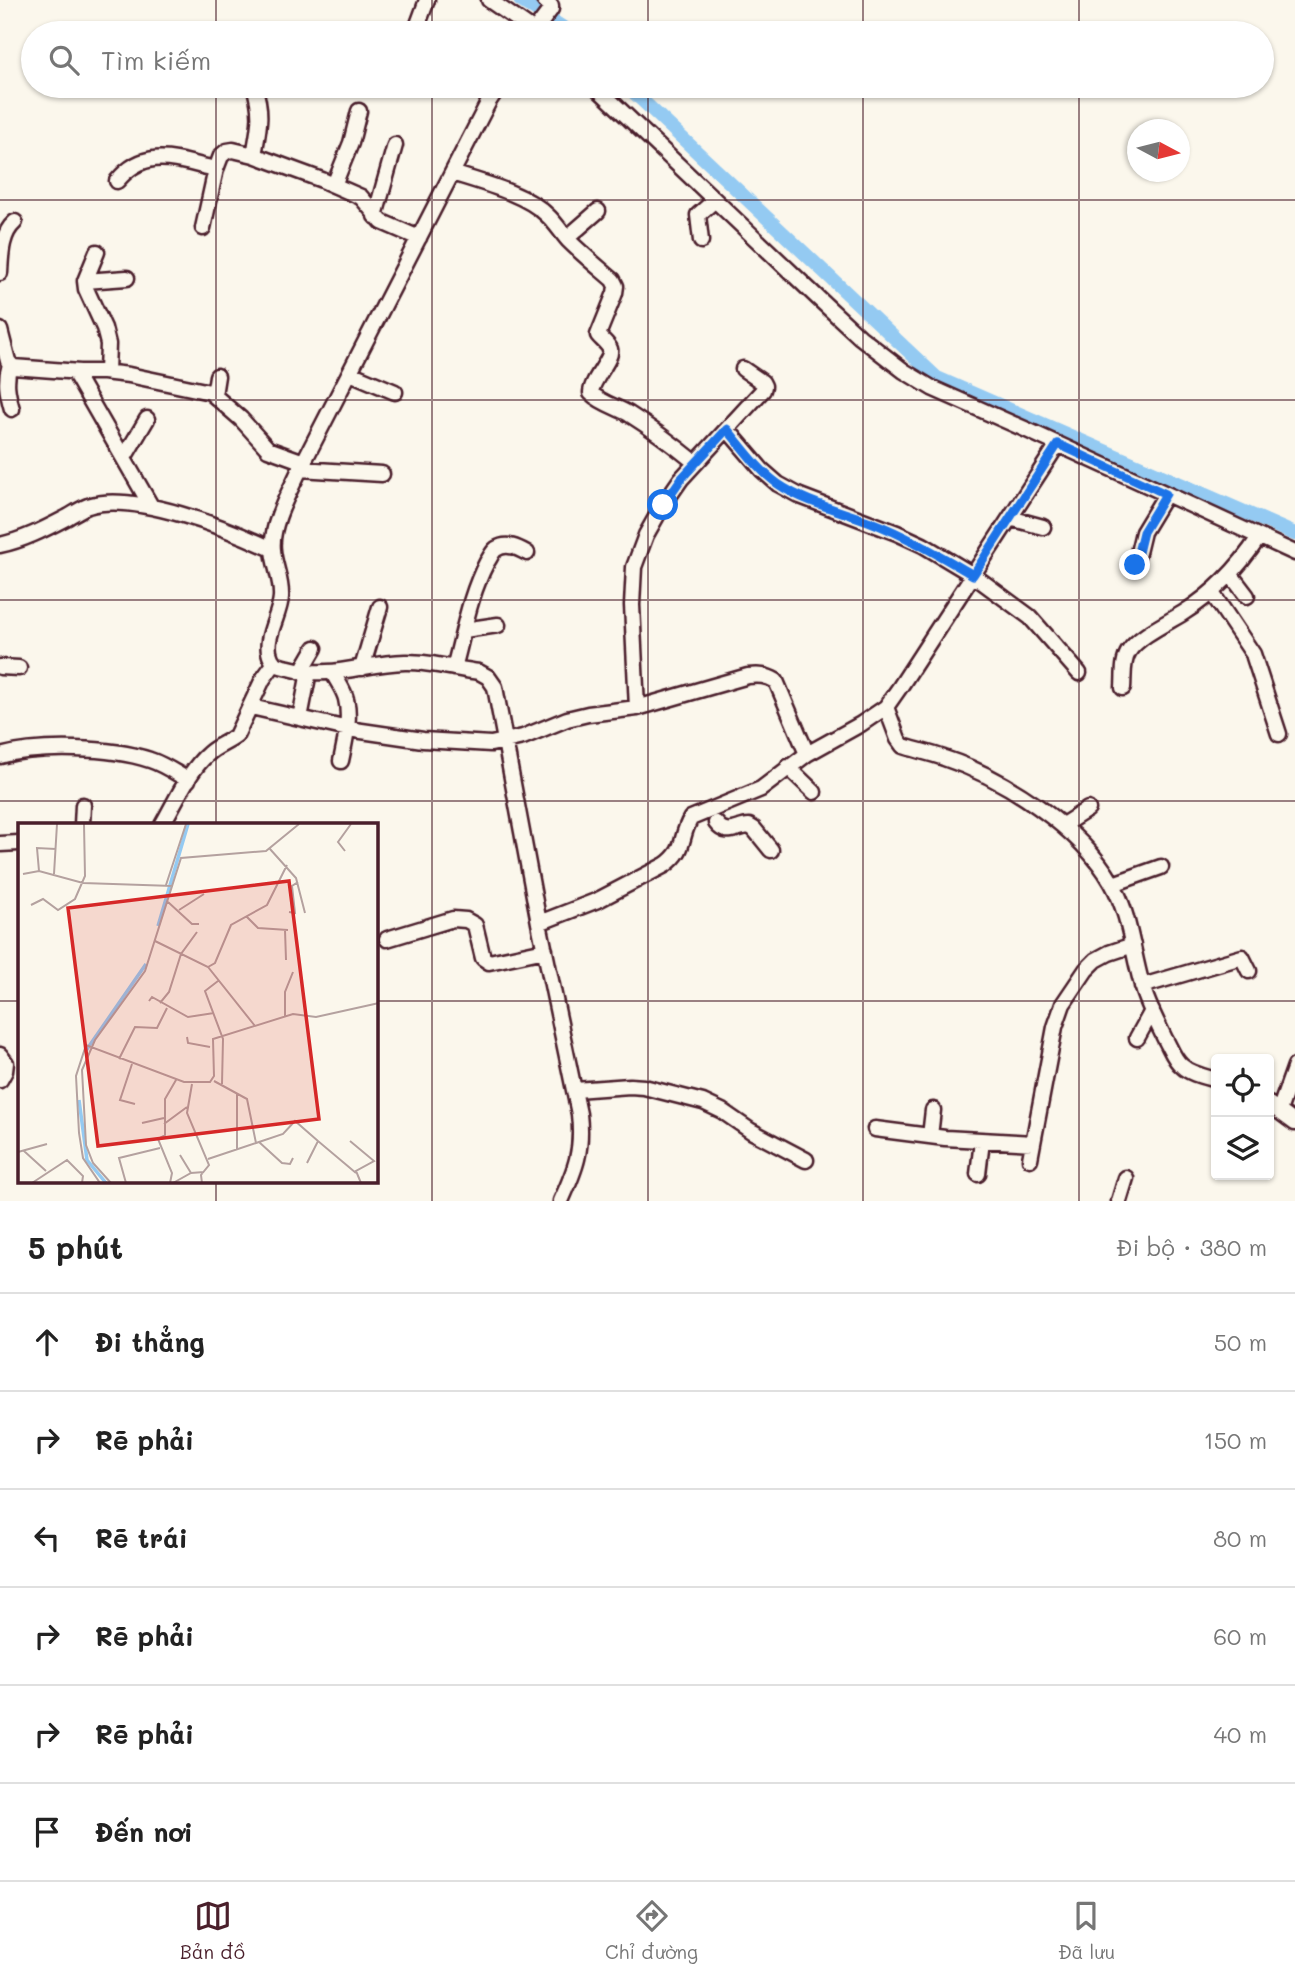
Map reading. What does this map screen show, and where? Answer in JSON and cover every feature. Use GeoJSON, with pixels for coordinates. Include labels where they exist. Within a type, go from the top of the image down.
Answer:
{"type":"FeatureCollection","features":[{"type":"Feature","properties":{"kind":"street"},"geometry":{"type":"LineString","coordinates":[[418,21],[427,0]]}},
{"type":"Feature","properties":{"kind":"street"},"geometry":{"type":"LineString","coordinates":[[489,0],[538,21]]}},
{"type":"Feature","properties":{"kind":"street"},"geometry":{"type":"LineString","coordinates":[[254,155],[260,119],[257,98]]}},
{"type":"Feature","properties":{"kind":"street"},"geometry":{"type":"LineString","coordinates":[[491,98],[302,466],[278,520],[272,549],[282,593],[268,644],[274,664],[305,672],[333,673],[406,662],[479,672],[488,677],[495,687],[539,923],[575,1090],[581,1133],[574,1173],[561,1201]]}},
{"type":"Feature","properties":{"kind":"street"},"geometry":{"type":"LineString","coordinates":[[608,98],[860,337],[904,371],[932,388],[1295,553]]}},
{"type":"Feature","properties":{"kind":"street"},"geometry":{"type":"LineString","coordinates":[[334,186],[351,143],[359,111]]}},
{"type":"Feature","properties":{"kind":"street"},"geometry":{"type":"LineString","coordinates":[[375,216],[395,145]]}},
{"type":"Feature","properties":{"kind":"street"},"geometry":{"type":"LineString","coordinates":[[203,228],[221,156],[228,150],[233,150],[254,155],[361,197],[382,222],[419,238]]}},
{"type":"Feature","properties":{"kind":"street"},"geometry":{"type":"LineString","coordinates":[[117,181],[134,165],[146,159],[160,158],[216,169]]}},
{"type":"Feature","properties":{"kind":"street"},"geometry":{"type":"LineString","coordinates":[[452,173],[529,202],[547,214],[567,238],[613,280],[615,293],[598,330],[598,335],[609,348],[610,355],[591,386],[591,393],[650,427],[695,463]]}},
{"type":"Feature","properties":{"kind":"street"},"geometry":{"type":"LineString","coordinates":[[701,241],[698,215],[715,200]]}},
{"type":"Feature","properties":{"kind":"street"},"geometry":{"type":"LineString","coordinates":[[567,238],[598,211]]}},
{"type":"Feature","properties":{"kind":"street"},"geometry":{"type":"LineString","coordinates":[[0,272],[7,229],[15,222]]}},
{"type":"Feature","properties":{"kind":"street"},"geometry":{"type":"LineString","coordinates":[[97,252],[85,281],[108,344],[107,372]]}},
{"type":"Feature","properties":{"kind":"street"},"geometry":{"type":"LineString","coordinates":[[85,281],[127,278]]}},
{"type":"Feature","properties":{"kind":"street"},"geometry":{"type":"LineString","coordinates":[[0,330],[8,361],[20,369],[107,372],[210,392],[241,419],[268,449],[302,466],[382,474]]}},
{"type":"Feature","properties":{"kind":"street"},"geometry":{"type":"LineString","coordinates":[[10,364],[6,389],[12,409]]}},
{"type":"Feature","properties":{"kind":"street"},"geometry":{"type":"LineString","coordinates":[[636,708],[632,605],[634,567],[646,535],[663,505],[695,463],[762,390],[762,382],[743,369]]}},
{"type":"Feature","properties":{"kind":"street"},"geometry":{"type":"LineString","coordinates":[[74,372],[151,506]]}},
{"type":"Feature","properties":{"kind":"street"},"geometry":{"type":"LineString","coordinates":[[350,373],[395,392]]}},
{"type":"Feature","properties":{"kind":"street"},"geometry":{"type":"LineString","coordinates":[[214,395],[217,376]]}},
{"type":"Feature","properties":{"kind":"street"},"geometry":{"type":"LineString","coordinates":[[124,458],[147,419]]}},
{"type":"Feature","properties":{"kind":"street"},"geometry":{"type":"LineString","coordinates":[[727,429],[762,470],[778,484],[800,496],[923,545],[973,575],[1030,617],[1079,673]]}},
{"type":"Feature","properties":{"kind":"street"},"geometry":{"type":"LineString","coordinates":[[539,923],[616,891],[665,865],[675,858],[681,849],[686,826],[691,818],[712,817],[761,789],[807,754],[862,724],[886,707],[1058,444]]}},
{"type":"Feature","properties":{"kind":"street"},"geometry":{"type":"LineString","coordinates":[[1135,565],[1143,532],[1166,494]]}},
{"type":"Feature","properties":{"kind":"street"},"geometry":{"type":"LineString","coordinates":[[0,545],[20,541],[88,506],[120,502],[151,506],[230,531],[272,549]]}},
{"type":"Feature","properties":{"kind":"street"},"geometry":{"type":"LineString","coordinates":[[1010,518],[1043,527]]}},
{"type":"Feature","properties":{"kind":"street"},"geometry":{"type":"LineString","coordinates":[[1123,688],[1124,665],[1129,651],[1139,641],[1212,593],[1244,560],[1259,537]]}},
{"type":"Feature","properties":{"kind":"street"},"geometry":{"type":"LineString","coordinates":[[454,668],[475,588],[494,550],[512,545],[527,553]]}},
{"type":"Feature","properties":{"kind":"street"},"geometry":{"type":"LineString","coordinates":[[1231,575],[1247,596]]}},
{"type":"Feature","properties":{"kind":"street"},"geometry":{"type":"LineString","coordinates":[[1212,593],[1253,654],[1279,734]]}},
{"type":"Feature","properties":{"kind":"street"},"geometry":{"type":"LineString","coordinates":[[362,668],[380,607]]}},
{"type":"Feature","properties":{"kind":"street"},"geometry":{"type":"LineString","coordinates":[[464,630],[498,625]]}},
{"type":"Feature","properties":{"kind":"street"},"geometry":{"type":"LineString","coordinates":[[300,718],[305,672],[315,648]]}},
{"type":"Feature","properties":{"kind":"street"},"geometry":{"type":"LineString","coordinates":[[163,823],[204,756],[236,736],[263,679],[274,664]]}},
{"type":"Feature","properties":{"kind":"street"},"geometry":{"type":"LineString","coordinates":[[0,667],[19,668]]}},
{"type":"Feature","properties":{"kind":"street"},"geometry":{"type":"LineString","coordinates":[[333,673],[346,697],[348,729],[341,761]]}},
{"type":"Feature","properties":{"kind":"street"},"geometry":{"type":"LineString","coordinates":[[251,707],[348,729],[423,740],[491,744],[505,742],[567,719],[636,708],[748,676],[769,676],[776,681],[807,754]]}},
{"type":"Feature","properties":{"kind":"street"},"geometry":{"type":"LineString","coordinates":[[886,707],[903,746],[945,758],[1005,785],[1063,825],[1090,852],[1112,884],[1128,920],[1142,986],[1172,1052],[1182,1067],[1211,1078]]}},
{"type":"Feature","properties":{"kind":"street"},"geometry":{"type":"LineString","coordinates":[[0,756],[28,750],[114,752],[153,761],[188,780]]}},
{"type":"Feature","properties":{"kind":"street"},"geometry":{"type":"LineString","coordinates":[[788,767],[814,792]]}},
{"type":"Feature","properties":{"kind":"street"},"geometry":{"type":"LineString","coordinates":[[82,823],[83,806]]}},
{"type":"Feature","properties":{"kind":"street"},"geometry":{"type":"LineString","coordinates":[[1063,825],[1088,809]]}},
{"type":"Feature","properties":{"kind":"street"},"geometry":{"type":"LineString","coordinates":[[712,817],[720,829],[725,831],[749,827],[771,850]]}},
{"type":"Feature","properties":{"kind":"street"},"geometry":{"type":"LineString","coordinates":[[0,844],[18,843]]}},
{"type":"Feature","properties":{"kind":"street"},"geometry":{"type":"LineString","coordinates":[[1112,884],[1161,867]]}},
{"type":"Feature","properties":{"kind":"street"},"geometry":{"type":"LineString","coordinates":[[387,939],[453,919],[466,920],[475,925],[483,958],[489,962],[545,950]]}},
{"type":"Feature","properties":{"kind":"street"},"geometry":{"type":"LineString","coordinates":[[1030,1159],[1055,1027],[1063,1004],[1097,960],[1133,945]]}},
{"type":"Feature","properties":{"kind":"street"},"geometry":{"type":"LineString","coordinates":[[1142,986],[1242,957],[1249,971]]}},
{"type":"Feature","properties":{"kind":"street"},"geometry":{"type":"LineString","coordinates":[[1137,1038],[1152,1011]]}},
{"type":"Feature","properties":{"kind":"street"},"geometry":{"type":"LineString","coordinates":[[0,1055],[6,1063],[0,1080]]}},
{"type":"Feature","properties":{"kind":"street"},"geometry":{"type":"LineString","coordinates":[[1295,1066],[1274,1108],[1295,1123]]}},
{"type":"Feature","properties":{"kind":"street"},"geometry":{"type":"LineString","coordinates":[[575,1090],[644,1087],[703,1102],[806,1160]]}},
{"type":"Feature","properties":{"kind":"street"},"geometry":{"type":"LineString","coordinates":[[930,1136],[933,1110]]}},
{"type":"Feature","properties":{"kind":"street"},"geometry":{"type":"LineString","coordinates":[[875,1129],[982,1141],[1033,1143]]}},
{"type":"Feature","properties":{"kind":"street"},"geometry":{"type":"LineString","coordinates":[[978,1174],[982,1141]]}},
{"type":"Feature","properties":{"kind":"street"},"geometry":{"type":"LineString","coordinates":[[1119,1201],[1126,1178]]}},
{"type":"Feature","properties":{"kind":"waterway"},"geometry":{"type":"LineString","coordinates":[[520,0],[552,21]]}},
{"type":"Feature","properties":{"kind":"waterway"},"geometry":{"type":"LineString","coordinates":[[640,98],[937,378],[1295,534]]}},
{"type":"Feature","properties":{"kind":"route"},"geometry":{"type":"LineString","coordinates":[[663,505],[681,479],[727,429],[762,470],[778,484],[800,496],[923,545],[973,575],[1058,444],[1166,494],[1143,532],[1135,565]]}}]}
